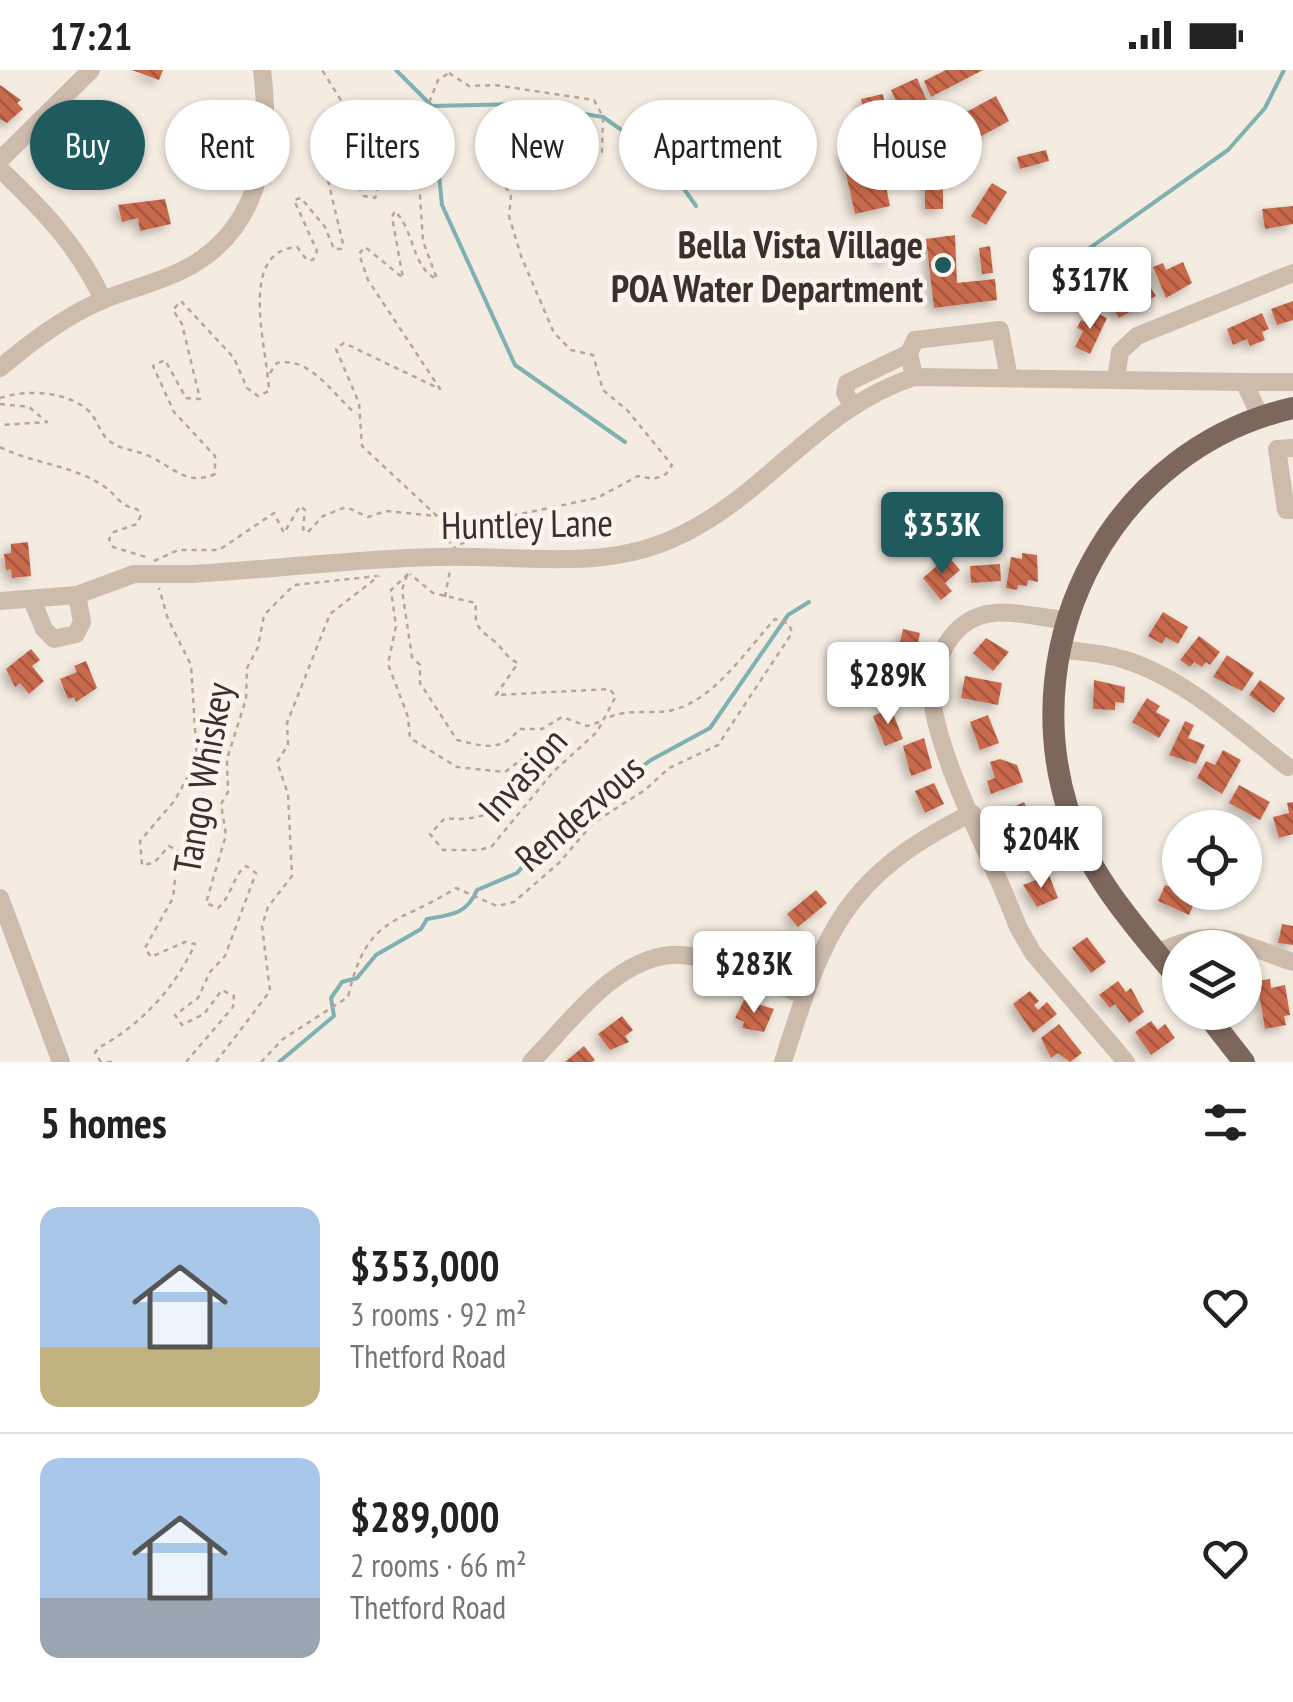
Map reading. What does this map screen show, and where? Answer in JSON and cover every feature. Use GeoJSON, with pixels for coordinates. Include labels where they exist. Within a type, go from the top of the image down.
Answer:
{"type":"FeatureCollection","features":[{"type":"Feature","properties":{"kind":"main road"},"geometry":{"type":"LineString","coordinates":[[1162,958],[1104,885],[1069,814],[1056,758],[1052,710],[1064,620],[1092,562],[1150,483],[1220,434],[1260,416],[1293,408]]}},
{"type":"Feature","properties":{"kind":"main road"},"geometry":{"type":"LineString","coordinates":[[1219,1030],[1244,1062]]}},
{"type":"Feature","properties":{"kind":"street"},"geometry":{"type":"LineString","coordinates":[[0,160],[91,70]]}},
{"type":"Feature","properties":{"kind":"street"},"geometry":{"type":"LineString","coordinates":[[0,368],[52,327],[103,300],[187,268],[214,252],[242,221],[260,171],[265,99],[262,70]]}},
{"type":"Feature","properties":{"kind":"street"},"geometry":{"type":"LineString","coordinates":[[0,169],[45,211],[88,266],[103,300]]}},
{"type":"Feature","properties":{"kind":"street"},"geometry":{"type":"LineString","coordinates":[[1116,379],[1120,352],[1138,336],[1293,272]]}},
{"type":"Feature","properties":{"kind":"street"},"geometry":{"type":"LineString","coordinates":[[914,377],[909,353],[915,340],[1000,330],[1009,378]]}},
{"type":"Feature","properties":{"kind":"street"},"geometry":{"type":"LineString","coordinates":[[852,406],[844,393],[847,384],[909,353]]}},
{"type":"Feature","properties":{"kind":"street","name":"Huntley Lane"},"geometry":{"type":"LineString","coordinates":[[0,601],[77,595],[134,574],[155,572],[193,574],[452,556],[587,560],[640,552],[723,511],[826,422],[879,388],[914,377],[1293,382]]}},
{"type":"Feature","properties":{"kind":"street"},"geometry":{"type":"LineString","coordinates":[[1244,382],[1260,416]]}},
{"type":"Feature","properties":{"kind":"street"},"geometry":{"type":"LineString","coordinates":[[1293,448],[1277,449],[1286,510],[1293,510]]}},
{"type":"Feature","properties":{"kind":"street"},"geometry":{"type":"LineString","coordinates":[[32,600],[44,629],[54,639],[66,638],[76,634],[82,622],[77,595]]}},
{"type":"Feature","properties":{"kind":"street"},"geometry":{"type":"LineString","coordinates":[[1064,620],[991,612],[968,620],[950,636],[942,653],[933,708],[972,813],[1033,953],[1126,1062]]}},
{"type":"Feature","properties":{"kind":"street"},"geometry":{"type":"LineString","coordinates":[[1060,649],[1121,658],[1154,673],[1288,767]]}},
{"type":"Feature","properties":{"kind":"street"},"geometry":{"type":"LineString","coordinates":[[783,1062],[804,995],[850,900],[928,834],[972,813]]}},
{"type":"Feature","properties":{"kind":"street"},"geometry":{"type":"LineString","coordinates":[[0,898],[61,1062]]}},
{"type":"Feature","properties":{"kind":"street"},"geometry":{"type":"LineString","coordinates":[[1158,953],[1187,938],[1215,934],[1293,962]]}},
{"type":"Feature","properties":{"kind":"street"},"geometry":{"type":"LineString","coordinates":[[531,1062],[613,979],[653,959],[673,954],[704,960],[804,995]]}},
{"type":"Feature","properties":{"kind":"path"},"geometry":{"type":"LineString","coordinates":[[269,380],[259,306],[262,271],[269,256],[284,248],[297,246],[307,260],[313,260],[317,251],[294,200],[309,204],[334,250],[341,250],[343,244],[326,176],[312,150],[315,144],[339,156],[364,196],[375,198],[378,191],[366,140],[322,70]]}},
{"type":"Feature","properties":{"kind":"path"},"geometry":{"type":"LineString","coordinates":[[450,73],[469,86],[495,85],[594,100],[603,117],[602,152],[552,148],[507,162],[500,177],[511,196],[509,216],[522,256],[554,333],[571,350],[592,355],[602,390],[628,411],[672,465],[666,474],[654,479],[638,476],[596,498],[505,517],[453,549],[438,516],[362,446],[357,415],[356,396],[336,349],[339,344],[440,389],[368,280],[358,254],[365,247],[403,278],[392,218],[395,211],[409,229],[420,267],[437,279],[423,241],[416,136],[438,80],[450,73]]}},
{"type":"Feature","properties":{"kind":"path"},"geometry":{"type":"LineString","coordinates":[[0,398],[52,394],[90,412],[104,437],[118,447],[152,457],[167,470],[196,479],[215,474],[214,456],[174,412],[153,368],[165,360],[186,398],[200,398],[174,305],[186,303],[234,358],[254,394],[266,395],[270,370],[282,362],[312,370],[357,415]]}},
{"type":"Feature","properties":{"kind":"path"},"geometry":{"type":"LineString","coordinates":[[0,404],[29,408],[47,422],[0,424]]}},
{"type":"Feature","properties":{"kind":"path"},"geometry":{"type":"LineString","coordinates":[[0,446],[33,461],[56,464],[102,485],[120,504],[137,509],[141,515],[137,524],[114,532],[110,544],[154,563],[162,554],[178,550],[219,550],[274,513],[284,533],[300,506],[305,510],[303,528],[308,533],[323,516],[346,507],[368,517],[386,511],[438,516]]}},
{"type":"Feature","properties":{"kind":"path"},"geometry":{"type":"LineString","coordinates":[[445,597],[452,564]]}},
{"type":"Feature","properties":{"kind":"path"},"geometry":{"type":"LineString","coordinates":[[216,1062],[270,991],[262,926],[268,908],[292,876],[288,794],[277,762],[288,745],[287,723],[330,614],[380,575],[408,574],[433,593],[476,602],[474,624],[482,637],[494,640],[506,657],[518,662],[496,695],[609,689],[616,696],[602,721]]}},
{"type":"Feature","properties":{"kind":"path","name":"Invasion"},"geometry":{"type":"LineString","coordinates":[[408,574],[391,590],[396,626],[387,654],[410,738],[457,766],[504,772],[534,750],[542,750],[547,763],[511,804],[472,820],[444,818],[436,824],[430,834],[444,850],[492,846],[602,721]]}},
{"type":"Feature","properties":{"kind":"path","name":"Rendezvous"},"geometry":{"type":"LineString","coordinates":[[262,1062],[283,1039],[340,1002],[350,988],[354,966],[388,922],[461,889],[497,906],[514,902],[560,862],[593,824],[645,790],[653,778],[718,745],[792,634],[789,624],[775,618],[691,704],[670,710],[619,712],[587,726],[562,717],[542,729],[519,729],[503,744],[490,748],[457,740],[420,683],[420,665],[412,657],[402,590],[408,574]]}},
{"type":"Feature","properties":{"kind":"path","name":"Tango Whiskey"},"geometry":{"type":"LineString","coordinates":[[186,1062],[233,1008],[234,996],[222,990],[197,1021],[182,1025],[175,1015],[205,990],[210,972],[224,956],[254,885],[256,873],[246,866],[239,870],[228,900],[218,908],[206,903],[226,836],[221,804],[228,792],[227,760],[246,699],[247,668],[258,646],[264,615],[294,586],[380,575]]}},
{"type":"Feature","properties":{"kind":"path"},"geometry":{"type":"LineString","coordinates":[[115,1062],[104,1062],[94,1053],[138,1025],[170,986],[195,944],[185,942],[151,957],[146,952],[173,898],[178,851],[169,846],[154,863],[142,865],[140,841],[175,800],[198,760],[192,665],[168,619],[156,578]]}},
{"type":"Feature","properties":{"kind":"building"},"geometry":{"type":"Polygon","coordinates":[[[132,70],[163,70],[159,80],[132,70]]]}},
{"type":"Feature","properties":{"kind":"building"},"geometry":{"type":"Polygon","coordinates":[[[946,70],[983,70],[931,97],[924,81],[946,70]]]}},
{"type":"Feature","properties":{"kind":"building"},"geometry":{"type":"Polygon","coordinates":[[[917,78],[927,100],[896,100],[891,90],[917,78]]]}},
{"type":"Feature","properties":{"kind":"building"},"geometry":{"type":"Polygon","coordinates":[[[0,85],[21,100],[17,103],[23,109],[7,123],[0,119],[0,85]]]}},
{"type":"Feature","properties":{"kind":"building"},"geometry":{"type":"Polygon","coordinates":[[[883,94],[884,100],[861,100],[883,94]]]}},
{"type":"Feature","properties":{"kind":"building"},"geometry":{"type":"Polygon","coordinates":[[[996,96],[1009,121],[982,136],[982,104],[996,96]]]}},
{"type":"Feature","properties":{"kind":"building"},"geometry":{"type":"Polygon","coordinates":[[[1046,150],[1049,161],[1020,169],[1017,157],[1046,150]]]}},
{"type":"Feature","properties":{"kind":"building"},"geometry":{"type":"Polygon","coordinates":[[[992,183],[1007,192],[986,225],[971,216],[992,183]]]}},
{"type":"Feature","properties":{"kind":"building"},"geometry":{"type":"Polygon","coordinates":[[[850,190],[887,190],[890,206],[855,214],[850,190]]]}},
{"type":"Feature","properties":{"kind":"building"},"geometry":{"type":"Polygon","coordinates":[[[925,190],[943,190],[943,209],[925,209],[925,190]]]}},
{"type":"Feature","properties":{"kind":"building"},"geometry":{"type":"Polygon","coordinates":[[[165,199],[171,224],[140,231],[138,218],[122,222],[118,205],[165,199]]]}},
{"type":"Feature","properties":{"kind":"building"},"geometry":{"type":"Polygon","coordinates":[[[1293,206],[1293,224],[1265,229],[1262,209],[1293,206]]]}},
{"type":"Feature","properties":{"kind":"building","name":"Bella Vista Village POA Water Department"},"geometry":{"type":"Polygon","coordinates":[[[955,235],[957,283],[995,279],[997,300],[934,308],[926,239],[955,235]]]}},
{"type":"Feature","properties":{"kind":"building"},"geometry":{"type":"Polygon","coordinates":[[[888,245],[889,260],[878,261],[876,247],[888,245]]]}},
{"type":"Feature","properties":{"kind":"building"},"geometry":{"type":"Polygon","coordinates":[[[990,246],[993,273],[982,274],[979,248],[990,246]]]}},
{"type":"Feature","properties":{"kind":"building"},"geometry":{"type":"Polygon","coordinates":[[[1183,262],[1192,283],[1166,298],[1153,267],[1163,263],[1166,270],[1183,262]]]}},
{"type":"Feature","properties":{"kind":"building"},"geometry":{"type":"Polygon","coordinates":[[[1145,279],[1156,296],[1119,318],[1109,301],[1145,279]]]}},
{"type":"Feature","properties":{"kind":"building"},"geometry":{"type":"Polygon","coordinates":[[[1293,301],[1293,320],[1277,325],[1271,309],[1293,301]]]}},
{"type":"Feature","properties":{"kind":"building"},"geometry":{"type":"Polygon","coordinates":[[[1093,311],[1107,318],[1090,354],[1075,347],[1083,331],[1077,328],[1081,320],[1087,323],[1093,311]]]}},
{"type":"Feature","properties":{"kind":"building"},"geometry":{"type":"Polygon","coordinates":[[[1262,313],[1269,329],[1262,332],[1265,340],[1250,346],[1247,339],[1233,345],[1227,329],[1262,313]]]}},
{"type":"Feature","properties":{"kind":"building"},"geometry":{"type":"Polygon","coordinates":[[[28,542],[31,576],[12,578],[11,569],[6,570],[4,554],[11,553],[11,544],[28,542]]]}},
{"type":"Feature","properties":{"kind":"building"},"geometry":{"type":"Polygon","coordinates":[[[1022,553],[1037,555],[1038,582],[1028,580],[1027,586],[1018,585],[1017,590],[1006,588],[1011,557],[1022,559],[1022,553]]]}},
{"type":"Feature","properties":{"kind":"building"},"geometry":{"type":"Polygon","coordinates":[[[948,556],[960,570],[945,583],[952,591],[941,600],[923,578],[948,556]]]}},
{"type":"Feature","properties":{"kind":"building"},"geometry":{"type":"Polygon","coordinates":[[[1000,564],[1001,581],[971,583],[970,566],[1000,564]]]}},
{"type":"Feature","properties":{"kind":"building"},"geometry":{"type":"Polygon","coordinates":[[[1163,612],[1188,627],[1178,644],[1166,637],[1162,644],[1148,636],[1163,612]]]}},
{"type":"Feature","properties":{"kind":"building"},"geometry":{"type":"Polygon","coordinates":[[[903,629],[920,633],[914,665],[896,661],[903,629]]]}},
{"type":"Feature","properties":{"kind":"building"},"geometry":{"type":"Polygon","coordinates":[[[1199,636],[1220,652],[1210,665],[1206,662],[1202,667],[1194,662],[1190,667],[1180,660],[1199,636]]]}},
{"type":"Feature","properties":{"kind":"building"},"geometry":{"type":"Polygon","coordinates":[[[986,638],[1009,652],[993,671],[973,653],[986,638]]]}},
{"type":"Feature","properties":{"kind":"building"},"geometry":{"type":"Polygon","coordinates":[[[31,649],[40,660],[32,666],[44,681],[29,694],[20,683],[15,687],[6,669],[31,649]]]}},
{"type":"Feature","properties":{"kind":"building"},"geometry":{"type":"Polygon","coordinates":[[[1227,655],[1254,673],[1242,691],[1213,677],[1227,655]]]}},
{"type":"Feature","properties":{"kind":"building"},"geometry":{"type":"Polygon","coordinates":[[[86,661],[97,688],[76,702],[74,697],[68,699],[60,679],[77,672],[74,666],[86,661]]]}},
{"type":"Feature","properties":{"kind":"building"},"geometry":{"type":"Polygon","coordinates":[[[965,676],[1002,683],[998,705],[961,698],[965,676]]]}},
{"type":"Feature","properties":{"kind":"building"},"geometry":{"type":"Polygon","coordinates":[[[1094,680],[1125,687],[1124,703],[1115,702],[1115,710],[1093,709],[1094,680]]]}},
{"type":"Feature","properties":{"kind":"building"},"geometry":{"type":"Polygon","coordinates":[[[1260,680],[1285,698],[1274,713],[1249,695],[1260,680]]]}},
{"type":"Feature","properties":{"kind":"building"},"geometry":{"type":"Polygon","coordinates":[[[1147,698],[1160,706],[1156,712],[1170,720],[1159,738],[1132,722],[1147,698]]]}},
{"type":"Feature","properties":{"kind":"building"},"geometry":{"type":"Polygon","coordinates":[[[891,708],[903,739],[885,746],[873,716],[891,708]]]}},
{"type":"Feature","properties":{"kind":"building"},"geometry":{"type":"Polygon","coordinates":[[[988,715],[999,743],[980,750],[970,722],[988,715]]]}},
{"type":"Feature","properties":{"kind":"building"},"geometry":{"type":"Polygon","coordinates":[[[1185,721],[1194,725],[1188,738],[1205,745],[1196,764],[1169,755],[1185,721]]]}},
{"type":"Feature","properties":{"kind":"building"},"geometry":{"type":"Polygon","coordinates":[[[924,738],[932,768],[911,776],[903,746],[924,738]]]}},
{"type":"Feature","properties":{"kind":"building"},"geometry":{"type":"Polygon","coordinates":[[[1223,750],[1241,760],[1222,794],[1197,778],[1206,761],[1215,765],[1223,750]]]}},
{"type":"Feature","properties":{"kind":"building"},"geometry":{"type":"Polygon","coordinates":[[[1000,759],[1017,765],[1023,782],[991,794],[987,781],[995,778],[990,762],[1000,759]]]}},
{"type":"Feature","properties":{"kind":"building"},"geometry":{"type":"Polygon","coordinates":[[[934,783],[944,804],[925,813],[915,791],[934,783]]]}},
{"type":"Feature","properties":{"kind":"building"},"geometry":{"type":"Polygon","coordinates":[[[1239,785],[1270,802],[1262,816],[1262,810],[1242,810],[1229,803],[1239,785]]]}},
{"type":"Feature","properties":{"kind":"building"},"geometry":{"type":"Polygon","coordinates":[[[1024,802],[1034,824],[1012,833],[1003,812],[1024,802]]]}},
{"type":"Feature","properties":{"kind":"building"},"geometry":{"type":"Polygon","coordinates":[[[1293,802],[1293,834],[1279,838],[1273,817],[1289,813],[1287,803],[1293,802]]]}},
{"type":"Feature","properties":{"kind":"building"},"geometry":{"type":"Polygon","coordinates":[[[1049,875],[1058,898],[1037,907],[1023,885],[1049,875]]]}},
{"type":"Feature","properties":{"kind":"building"},"geometry":{"type":"Polygon","coordinates":[[[816,890],[827,903],[798,927],[787,914],[816,890]]]}},
{"type":"Feature","properties":{"kind":"building"},"geometry":{"type":"Polygon","coordinates":[[[1282,924],[1293,926],[1293,945],[1278,943],[1282,924]]]}},
{"type":"Feature","properties":{"kind":"building"},"geometry":{"type":"Polygon","coordinates":[[[1087,937],[1106,962],[1091,973],[1072,948],[1087,937]]]}},
{"type":"Feature","properties":{"kind":"building"},"geometry":{"type":"Polygon","coordinates":[[[1270,979],[1271,988],[1285,985],[1290,1015],[1284,1016],[1286,1025],[1265,1029],[1262,980],[1270,979]]]}},
{"type":"Feature","properties":{"kind":"building"},"geometry":{"type":"Polygon","coordinates":[[[1118,981],[1126,992],[1131,988],[1144,1012],[1129,1023],[1115,1004],[1110,1008],[1099,995],[1118,981]]]}},
{"type":"Feature","properties":{"kind":"building"},"geometry":{"type":"Polygon","coordinates":[[[1030,991],[1039,1001],[1034,1005],[1038,1010],[1047,1002],[1057,1014],[1033,1033],[1013,1004],[1030,991]]]}},
{"type":"Feature","properties":{"kind":"building"},"geometry":{"type":"Polygon","coordinates":[[[744,1000],[774,1009],[764,1032],[742,1028],[744,1022],[735,1018],[744,1000]]]}},
{"type":"Feature","properties":{"kind":"building"},"geometry":{"type":"Polygon","coordinates":[[[622,1016],[633,1030],[625,1036],[629,1042],[610,1050],[598,1034],[622,1016]]]}},
{"type":"Feature","properties":{"kind":"building"},"geometry":{"type":"Polygon","coordinates":[[[1151,1021],[1158,1030],[1162,1027],[1162,1030],[1169,1030],[1175,1038],[1151,1055],[1135,1032],[1151,1021]]]}},
{"type":"Feature","properties":{"kind":"building"},"geometry":{"type":"Polygon","coordinates":[[[1059,1024],[1082,1053],[1070,1062],[1058,1053],[1051,1058],[1041,1038],[1059,1024]]]}},
{"type":"Feature","properties":{"kind":"building"},"geometry":{"type":"Polygon","coordinates":[[[584,1046],[595,1060],[565,1062],[584,1046]]]}},
{"type":"Feature","properties":{"kind":"waterway"},"geometry":{"type":"LineString","coordinates":[[396,70],[432,106],[442,205],[515,365],[625,442]]}},
{"type":"Feature","properties":{"kind":"waterway"},"geometry":{"type":"LineString","coordinates":[[1070,262],[1228,150],[1265,108],[1284,70]]}},
{"type":"Feature","properties":{"kind":"waterway"},"geometry":{"type":"LineString","coordinates":[[455,105],[523,104],[603,117],[663,159],[696,206]]}},
{"type":"Feature","properties":{"kind":"waterway"},"geometry":{"type":"LineString","coordinates":[[279,1062],[334,1016],[331,998],[342,982],[357,978],[376,955],[421,929],[427,919],[458,912],[477,890],[517,873],[542,844],[602,796],[651,760],[710,728],[788,615],[809,602]]}},
{"type":"Feature","properties":{"kind":"place","name":"Bella Vista Village POA Water Department"},"geometry":{"type":"Point","coordinates":[943,265]}}]}
